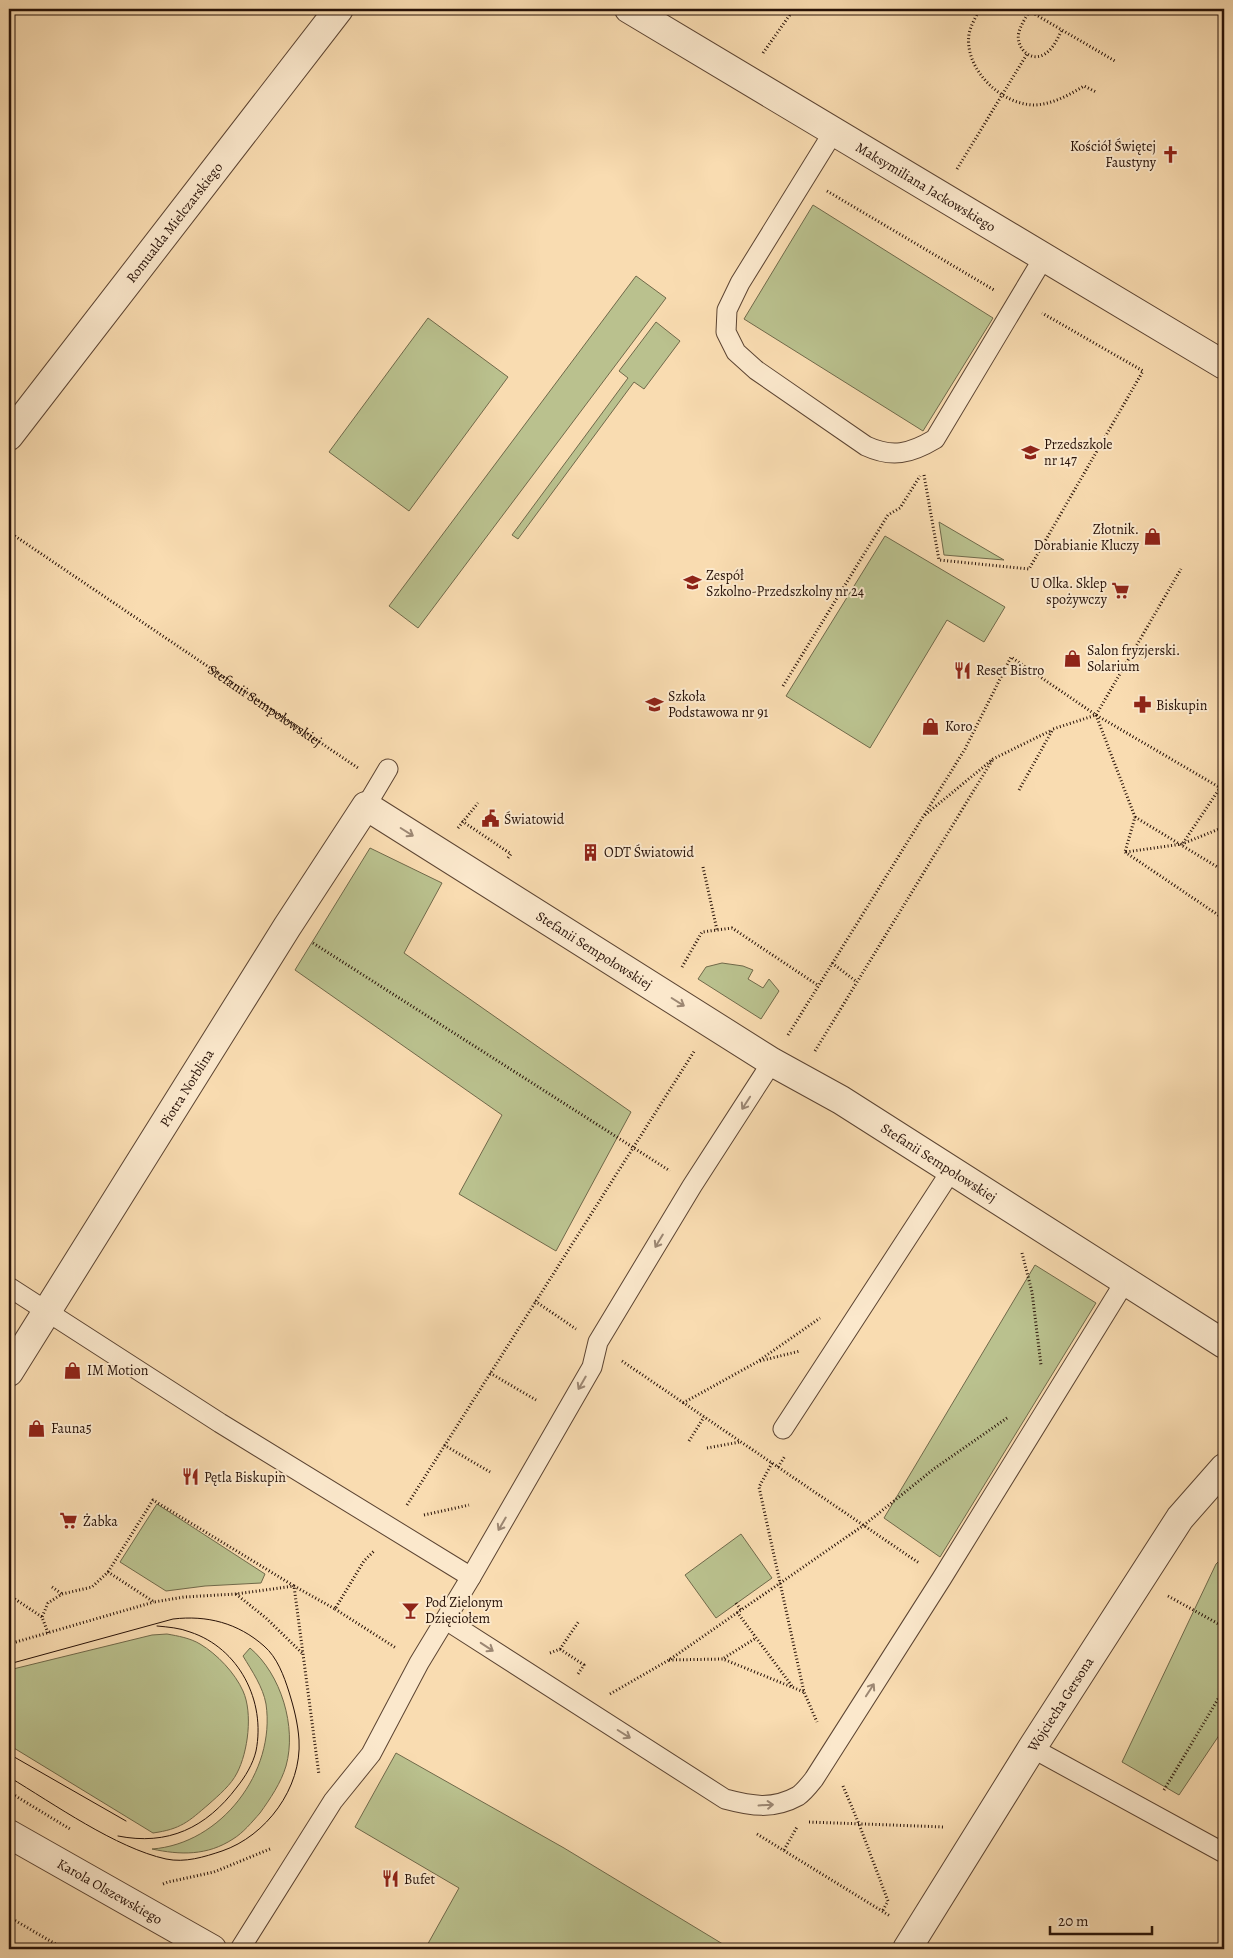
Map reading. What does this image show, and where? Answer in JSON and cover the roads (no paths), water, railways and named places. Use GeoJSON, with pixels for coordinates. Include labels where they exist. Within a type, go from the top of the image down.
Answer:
{"type":"FeatureCollection","features":[{"type":"Feature","properties":{"kind":"street","name":"Romualda Mielczarskiego"},"geometry":{"type":"LineString","coordinates":[[9,436],[339,9]]}},
{"type":"Feature","properties":{"kind":"street","name":"Maksymiliana Jackowskiego"},"geometry":{"type":"LineString","coordinates":[[629,9],[1224,365]]}},
{"type":"Feature","properties":{"kind":"street","name":"Piotra Norblina"},"geometry":{"type":"LineString","coordinates":[[9,1372],[287,927],[366,806]]}},
{"type":"Feature","properties":{"kind":"street","name":"Stefanii Sempołowskiej"},"geometry":{"type":"LineString","coordinates":[[366,806],[779,1051],[841,1100],[1224,1344]]}},
{"type":"Feature","properties":{"kind":"street","name":"Wojciecha Gersona"},"geometry":{"type":"LineString","coordinates":[[907,1949],[1032,1748],[1180,1518],[1224,1468]]}},
{"type":"Feature","properties":{"kind":"street","name":"Karola Olszewskiego"},"geometry":{"type":"LineString","coordinates":[[9,1834],[212,1949]]}},
{"type":"Feature","properties":{"kind":"lane"},"geometry":{"type":"LineString","coordinates":[[834,131],[740,283],[727,310],[726,332],[736,352],[756,370],[866,446],[880,453],[895,453],[919,449],[935,438],[1044,257]]}},
{"type":"Feature","properties":{"kind":"lane"},"geometry":{"type":"LineString","coordinates":[[366,806],[383,776]]}},
{"type":"Feature","properties":{"kind":"lane"},"geometry":{"type":"LineString","coordinates":[[240,1949],[333,1801],[371,1754],[419,1663],[446,1620],[592,1367],[598,1342],[692,1186],[779,1051]]}},
{"type":"Feature","properties":{"kind":"lane"},"geometry":{"type":"LineString","coordinates":[[783,1429],[951,1171]]}},
{"type":"Feature","properties":{"kind":"lane"},"geometry":{"type":"LineString","coordinates":[[446,1620],[725,1799],[752,1806],[775,1805],[799,1796],[814,1779],[942,1578],[1126,1280]]}},
{"type":"Feature","properties":{"kind":"lane"},"geometry":{"type":"LineString","coordinates":[[9,1287],[220,1423],[395,1522],[471,1577]]}},
{"type":"Feature","properties":{"kind":"lane"},"geometry":{"type":"LineString","coordinates":[[1032,1748],[1224,1853]]}},
{"type":"Feature","properties":{"kind":"tram line"},"geometry":{"type":"LineString","coordinates":[[9,1664],[173,1619],[198,1618],[222,1622],[254,1638],[269,1650],[273,1656],[289,1692],[296,1716],[299,1740],[298,1758],[288,1792],[266,1822],[238,1844],[222,1851],[187,1860],[166,1859],[127,1845],[86,1824],[9,1777]]}},
{"type":"Feature","properties":{"kind":"tram line"},"geometry":{"type":"LineString","coordinates":[[118,1836],[136,1838],[169,1836],[185,1831],[199,1823],[225,1801],[237,1787],[253,1761],[256,1751],[257,1714],[245,1679],[235,1664],[222,1650],[207,1640],[190,1632],[157,1626]]}},
{"type":"Feature","properties":{"kind":"tram line"},"geometry":{"type":"LineString","coordinates":[[9,1754],[126,1821]]}},
{"type":"Feature","properties":{"kind":"place","name":"Kościół Świętej Faustyny"},"geometry":{"type":"Point","coordinates":[1170,154]}},
{"type":"Feature","properties":{"kind":"place","name":"Przedszkole nr 147"},"geometry":{"type":"Point","coordinates":[1030,452]}},
{"type":"Feature","properties":{"kind":"place","name":"Złotnik. Dorabianie Kluczy"},"geometry":{"type":"Point","coordinates":[1153,537]}},
{"type":"Feature","properties":{"kind":"place","name":"Zespół Szkolno-Przedszkolny nr 24"},"geometry":{"type":"Point","coordinates":[692,583]}},
{"type":"Feature","properties":{"kind":"place","name":"U Olka. Sklep spożywczy"},"geometry":{"type":"Point","coordinates":[1121,591]}},
{"type":"Feature","properties":{"kind":"place","name":"Salon fryzjerski. Solarium"},"geometry":{"type":"Point","coordinates":[1073,658]}},
{"type":"Feature","properties":{"kind":"place","name":"Reset Bistro"},"geometry":{"type":"Point","coordinates":[962,670]}},
{"type":"Feature","properties":{"kind":"place","name":"Szkoła Podstawowa nr 91"},"geometry":{"type":"Point","coordinates":[654,704]}},
{"type":"Feature","properties":{"kind":"place","name":"Biskupin"},"geometry":{"type":"Point","coordinates":[1142,705]}},
{"type":"Feature","properties":{"kind":"place","name":"Koro"},"geometry":{"type":"Point","coordinates":[931,726]}},
{"type":"Feature","properties":{"kind":"place","name":"Światowid"},"geometry":{"type":"Point","coordinates":[490,819]}},
{"type":"Feature","properties":{"kind":"place","name":"ODT Światowid"},"geometry":{"type":"Point","coordinates":[590,852]}},
{"type":"Feature","properties":{"kind":"place","name":"IM Motion"},"geometry":{"type":"Point","coordinates":[73,1370]}},
{"type":"Feature","properties":{"kind":"place","name":"Fauna5"},"geometry":{"type":"Point","coordinates":[37,1428]}},
{"type":"Feature","properties":{"kind":"place","name":"Pętla Biskupin"},"geometry":{"type":"Point","coordinates":[190,1477]}},
{"type":"Feature","properties":{"kind":"place","name":"Żabka"},"geometry":{"type":"Point","coordinates":[69,1521]}},
{"type":"Feature","properties":{"kind":"place","name":"Pod Zielonym Dzięciołem"},"geometry":{"type":"Point","coordinates":[411,1610]}},
{"type":"Feature","properties":{"kind":"place","name":"Bufet"},"geometry":{"type":"Point","coordinates":[390,1879]}}]}
